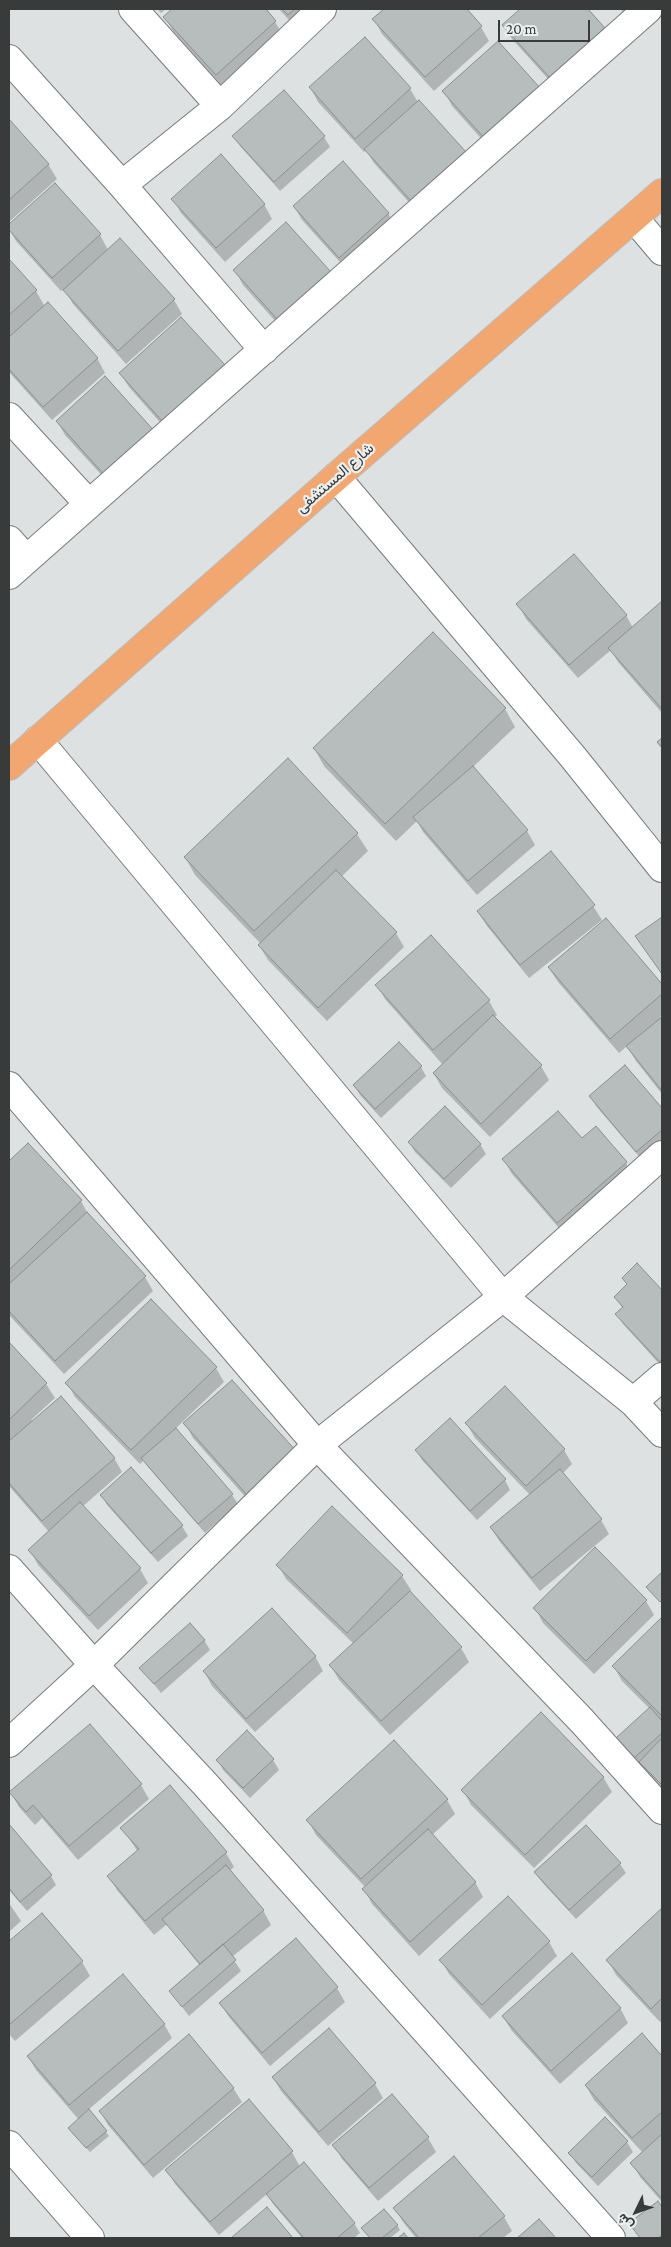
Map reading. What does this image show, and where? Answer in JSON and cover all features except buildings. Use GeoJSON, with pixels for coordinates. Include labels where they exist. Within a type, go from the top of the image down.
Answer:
{"type":"FeatureCollection","features":[{"type":"Feature","properties":{"kind":"highway","name":"شارع المستشفى"},"geometry":{"type":"LineString","coordinates":[[9,766],[336,477],[662,193]]}},
{"type":"Feature","properties":{"kind":"street"},"geometry":{"type":"LineString","coordinates":[[133,9],[220,106]]}},
{"type":"Feature","properties":{"kind":"street"},"geometry":{"type":"LineString","coordinates":[[122,185],[220,106],[322,9]]}},
{"type":"Feature","properties":{"kind":"street"},"geometry":{"type":"LineString","coordinates":[[14,558],[88,503],[264,350],[648,9]]}},
{"type":"Feature","properties":{"kind":"street"},"geometry":{"type":"LineString","coordinates":[[9,60],[122,185],[264,350]]}},
{"type":"Feature","properties":{"kind":"street"},"geometry":{"type":"LineString","coordinates":[[634,218],[662,251]]}},
{"type":"Feature","properties":{"kind":"street"},"geometry":{"type":"LineString","coordinates":[[9,417],[88,503]]}},
{"type":"Feature","properties":{"kind":"street"},"geometry":{"type":"LineString","coordinates":[[336,477],[573,757],[662,868]]}},
{"type":"Feature","properties":{"kind":"street"},"geometry":{"type":"LineString","coordinates":[[38,740],[502,1297],[633,1402],[662,1432]]}},
{"type":"Feature","properties":{"kind":"street"},"geometry":{"type":"LineString","coordinates":[[9,1086],[317,1445],[582,1721],[662,1810]]}},
{"type":"Feature","properties":{"kind":"street"},"geometry":{"type":"LineString","coordinates":[[9,1743],[94,1665],[317,1445],[502,1297],[662,1155]]}},
{"type":"Feature","properties":{"kind":"street"},"geometry":{"type":"LineString","coordinates":[[633,1402],[662,1377]]}},
{"type":"Feature","properties":{"kind":"street"},"geometry":{"type":"LineString","coordinates":[[9,1569],[94,1665],[205,1784],[611,2238]]}},
{"type":"Feature","properties":{"kind":"street"},"geometry":{"type":"LineString","coordinates":[[9,2145],[90,2238]]}}]}
